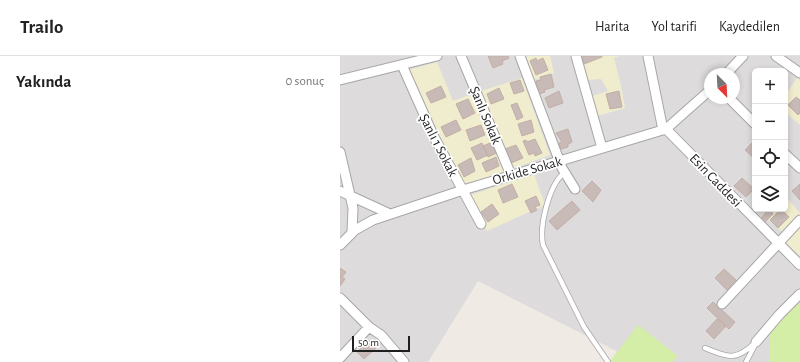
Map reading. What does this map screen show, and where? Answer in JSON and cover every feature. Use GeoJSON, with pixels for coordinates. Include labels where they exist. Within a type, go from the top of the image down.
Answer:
{"type":"FeatureCollection","features":[{"type":"Feature","properties":{"kind":"street"},"geometry":{"type":"LineString","coordinates":[[340,80],[402,65],[413,59],[437,56]]}},
{"type":"Feature","properties":{"kind":"street","name":"Şanlı Sokak"},"geometry":{"type":"LineString","coordinates":[[462,56],[511,175]]}},
{"type":"Feature","properties":{"kind":"street"},"geometry":{"type":"LineString","coordinates":[[520,56],[564,173],[575,189]]}},
{"type":"Feature","properties":{"kind":"street"},"geometry":{"type":"LineString","coordinates":[[576,56],[602,148]]}},
{"type":"Feature","properties":{"kind":"street"},"geometry":{"type":"LineString","coordinates":[[648,56],[664,129]]}},
{"type":"Feature","properties":{"kind":"street"},"geometry":{"type":"LineString","coordinates":[[732,68],[743,56]]}},
{"type":"Feature","properties":{"kind":"street"},"geometry":{"type":"LineString","coordinates":[[776,56],[800,73]]}},
{"type":"Feature","properties":{"kind":"street","name":"Şanlı 1 Sokak"},"geometry":{"type":"LineString","coordinates":[[402,65],[434,137],[481,224]]}},
{"type":"Feature","properties":{"kind":"street","name":"Orkide Sokak"},"geometry":{"type":"LineString","coordinates":[[340,244],[352,232],[373,220],[463,190],[664,129],[704,95]]}},
{"type":"Feature","properties":{"kind":"street"},"geometry":{"type":"LineString","coordinates":[[735,104],[752,121]]}},
{"type":"Feature","properties":{"kind":"street","name":"Esin Caddesi"},"geometry":{"type":"LineString","coordinates":[[664,129],[800,265]]}},
{"type":"Feature","properties":{"kind":"street"},"geometry":{"type":"LineString","coordinates":[[340,152],[354,218],[352,232]]}},
{"type":"Feature","properties":{"kind":"street"},"geometry":{"type":"LineString","coordinates":[[788,157],[800,168]]}},
{"type":"Feature","properties":{"kind":"street"},"geometry":{"type":"LineString","coordinates":[[340,191],[390,214]]}},
{"type":"Feature","properties":{"kind":"street"},"geometry":{"type":"LineString","coordinates":[[722,304],[777,243],[800,220]]}},
{"type":"Feature","properties":{"kind":"street"},"geometry":{"type":"LineString","coordinates":[[756,342],[779,315],[800,294]]}},
{"type":"Feature","properties":{"kind":"street"},"geometry":{"type":"LineString","coordinates":[[340,298],[369,327],[382,336],[404,362]]}},
{"type":"Feature","properties":{"kind":"street"},"geometry":{"type":"LineString","coordinates":[[340,358],[369,327]]}},
{"type":"Feature","properties":{"kind":"lane"},"geometry":{"type":"LineString","coordinates":[[564,173],[556,181],[544,216],[541,236],[543,245],[581,322],[594,344],[608,362]]}},
{"type":"Feature","properties":{"kind":"lane"},"geometry":{"type":"LineString","coordinates":[[705,348],[721,355],[736,357],[746,352],[756,342]]}},
{"type":"Feature","properties":{"kind":"lane"},"geometry":{"type":"LineString","coordinates":[[746,362],[756,342]]}},
{"type":"Feature","properties":{"kind":"shaded area"},"geometry":{"type":"Polygon","coordinates":[[[340,56],[800,56],[800,362],[638,362],[478,281],[428,362],[340,362],[340,56]]]}},
{"type":"Feature","properties":{"kind":"shaded area"},"geometry":{"type":"Polygon","coordinates":[[[526,56],[550,56],[554,73],[534,80],[526,56]]]}},
{"type":"Feature","properties":{"kind":"shaded area"},"geometry":{"type":"Polygon","coordinates":[[[580,56],[620,56],[614,58],[625,108],[597,116],[592,96],[608,91],[601,79],[587,80],[580,56]]]}},
{"type":"Feature","properties":{"kind":"shaded area"},"geometry":{"type":"Polygon","coordinates":[[[437,62],[453,101],[475,93],[506,171],[465,185],[427,111],[409,70],[437,62]]]}},
{"type":"Feature","properties":{"kind":"shaded area"},"geometry":{"type":"Polygon","coordinates":[[[522,78],[550,155],[512,169],[481,91],[522,78]]]}},
{"type":"Feature","properties":{"kind":"shaded area"},"geometry":{"type":"Polygon","coordinates":[[[797,78],[800,80],[800,125],[788,115],[788,92],[797,78]]]}},
{"type":"Feature","properties":{"kind":"shaded area"},"geometry":{"type":"Polygon","coordinates":[[[534,174],[545,205],[487,231],[470,195],[534,174]]]}},
{"type":"Feature","properties":{"kind":"shaded area"},"geometry":{"type":"Polygon","coordinates":[[[788,199],[800,213],[800,217],[784,233],[763,215],[766,212],[788,212],[788,199]]]}},
{"type":"Feature","properties":{"kind":"shaded area"},"geometry":{"type":"Polygon","coordinates":[[[800,227],[800,256],[785,242],[800,227]]]}},
{"type":"Feature","properties":{"kind":"green space"},"geometry":{"type":"Polygon","coordinates":[[[800,302],[800,362],[770,362],[770,331],[800,302]]]}},
{"type":"Feature","properties":{"kind":"green space"},"geometry":{"type":"Polygon","coordinates":[[[638,325],[678,356],[672,362],[610,361],[638,325]]]}},
{"type":"Feature","properties":{"kind":"building"},"geometry":{"type":"Polygon","coordinates":[[[488,56],[508,56],[509,58],[502,61],[503,64],[493,68],[488,56]]]}},
{"type":"Feature","properties":{"kind":"building"},"geometry":{"type":"Polygon","coordinates":[[[582,56],[602,56],[602,57],[584,64],[582,56]]]}},
{"type":"Feature","properties":{"kind":"building"},"geometry":{"type":"Polygon","coordinates":[[[536,58],[537,61],[543,58],[548,70],[536,75],[530,61],[536,58]]]}},
{"type":"Feature","properties":{"kind":"building"},"geometry":{"type":"Polygon","coordinates":[[[551,74],[554,87],[544,90],[545,92],[539,94],[536,81],[541,80],[540,77],[551,74]]]}},
{"type":"Feature","properties":{"kind":"building"},"geometry":{"type":"Polygon","coordinates":[[[520,80],[524,91],[514,94],[510,83],[520,80]]]}},
{"type":"Feature","properties":{"kind":"building"},"geometry":{"type":"Polygon","coordinates":[[[441,86],[446,97],[431,103],[426,93],[441,86]]]}},
{"type":"Feature","properties":{"kind":"building"},"geometry":{"type":"Polygon","coordinates":[[[499,88],[504,99],[491,104],[487,94],[499,88]]]}},
{"type":"Feature","properties":{"kind":"building"},"geometry":{"type":"Polygon","coordinates":[[[559,91],[563,103],[549,108],[545,98],[559,91]]]}},
{"type":"Feature","properties":{"kind":"building"},"geometry":{"type":"Polygon","coordinates":[[[619,91],[622,107],[610,109],[606,94],[619,91]]]}},
{"type":"Feature","properties":{"kind":"building"},"geometry":{"type":"Polygon","coordinates":[[[796,97],[800,100],[800,113],[798,115],[788,105],[796,97]]]}},
{"type":"Feature","properties":{"kind":"building"},"geometry":{"type":"Polygon","coordinates":[[[468,99],[475,113],[463,119],[456,104],[468,99]]]}},
{"type":"Feature","properties":{"kind":"building"},"geometry":{"type":"Polygon","coordinates":[[[517,103],[523,117],[517,120],[511,105],[517,103]]]}},
{"type":"Feature","properties":{"kind":"building"},"geometry":{"type":"Polygon","coordinates":[[[456,120],[461,130],[446,137],[441,127],[456,120]]]}},
{"type":"Feature","properties":{"kind":"building"},"geometry":{"type":"Polygon","coordinates":[[[531,120],[534,132],[522,136],[518,124],[531,120]]]}},
{"type":"Feature","properties":{"kind":"building"},"geometry":{"type":"Polygon","coordinates":[[[481,125],[485,135],[470,141],[466,130],[481,125]]]}},
{"type":"Feature","properties":{"kind":"building"},"geometry":{"type":"Polygon","coordinates":[[[568,129],[572,142],[568,144],[568,147],[561,149],[559,143],[562,142],[556,133],[568,129]]]}},
{"type":"Feature","properties":{"kind":"building"},"geometry":{"type":"Polygon","coordinates":[[[535,139],[542,153],[535,156],[534,153],[529,155],[523,141],[526,140],[527,142],[535,139]]]}},
{"type":"Feature","properties":{"kind":"building"},"geometry":{"type":"Polygon","coordinates":[[[482,143],[488,155],[477,160],[471,148],[482,143]]]}},
{"type":"Feature","properties":{"kind":"building"},"geometry":{"type":"Polygon","coordinates":[[[490,143],[492,147],[496,145],[499,152],[488,157],[483,146],[490,143]]]}},
{"type":"Feature","properties":{"kind":"building"},"geometry":{"type":"Polygon","coordinates":[[[752,143],[752,156],[745,150],[752,143]]]}},
{"type":"Feature","properties":{"kind":"building"},"geometry":{"type":"Polygon","coordinates":[[[516,145],[523,158],[511,163],[505,149],[516,145]]]}},
{"type":"Feature","properties":{"kind":"building"},"geometry":{"type":"Polygon","coordinates":[[[496,157],[499,166],[486,172],[482,163],[496,157]]]}},
{"type":"Feature","properties":{"kind":"building"},"geometry":{"type":"Polygon","coordinates":[[[471,158],[475,171],[464,177],[458,165],[471,158]]]}},
{"type":"Feature","properties":{"kind":"building"},"geometry":{"type":"Polygon","coordinates":[[[742,178],[752,187],[752,191],[746,197],[734,186],[742,178]]]}},
{"type":"Feature","properties":{"kind":"building"},"geometry":{"type":"Polygon","coordinates":[[[592,181],[601,190],[593,202],[582,191],[592,181]]]}},
{"type":"Feature","properties":{"kind":"building"},"geometry":{"type":"Polygon","coordinates":[[[512,184],[518,197],[503,203],[498,190],[512,184]]]}},
{"type":"Feature","properties":{"kind":"building"},"geometry":{"type":"Polygon","coordinates":[[[800,184],[800,200],[792,191],[800,184]]]}},
{"type":"Feature","properties":{"kind":"building"},"geometry":{"type":"Polygon","coordinates":[[[536,196],[540,205],[535,207],[537,210],[531,213],[525,201],[536,196]]]}},
{"type":"Feature","properties":{"kind":"building"},"geometry":{"type":"Polygon","coordinates":[[[572,201],[580,210],[557,230],[549,221],[572,201]]]}},
{"type":"Feature","properties":{"kind":"building"},"geometry":{"type":"Polygon","coordinates":[[[492,204],[499,214],[488,222],[481,212],[492,204]]]}},
{"type":"Feature","properties":{"kind":"building"},"geometry":{"type":"Polygon","coordinates":[[[766,212],[771,212],[773,214],[765,222],[761,218],[766,212]]]}},
{"type":"Feature","properties":{"kind":"building"},"geometry":{"type":"Polygon","coordinates":[[[778,212],[784,212],[789,217],[778,228],[770,220],[778,212]]]}},
{"type":"Feature","properties":{"kind":"building"},"geometry":{"type":"Polygon","coordinates":[[[340,268],[346,272],[342,277],[345,279],[340,286],[340,268]]]}},
{"type":"Feature","properties":{"kind":"building"},"geometry":{"type":"Polygon","coordinates":[[[724,269],[736,280],[727,290],[715,278],[724,269]]]}},
{"type":"Feature","properties":{"kind":"building"},"geometry":{"type":"Polygon","coordinates":[[[713,302],[735,322],[729,329],[707,308],[713,302]]]}},
{"type":"Feature","properties":{"kind":"building"},"geometry":{"type":"Polygon","coordinates":[[[717,319],[726,326],[714,339],[706,331],[717,319]]]}},
{"type":"Feature","properties":{"kind":"building"},"geometry":{"type":"Polygon","coordinates":[[[369,340],[376,348],[364,359],[357,352],[369,340]]]}}]}
